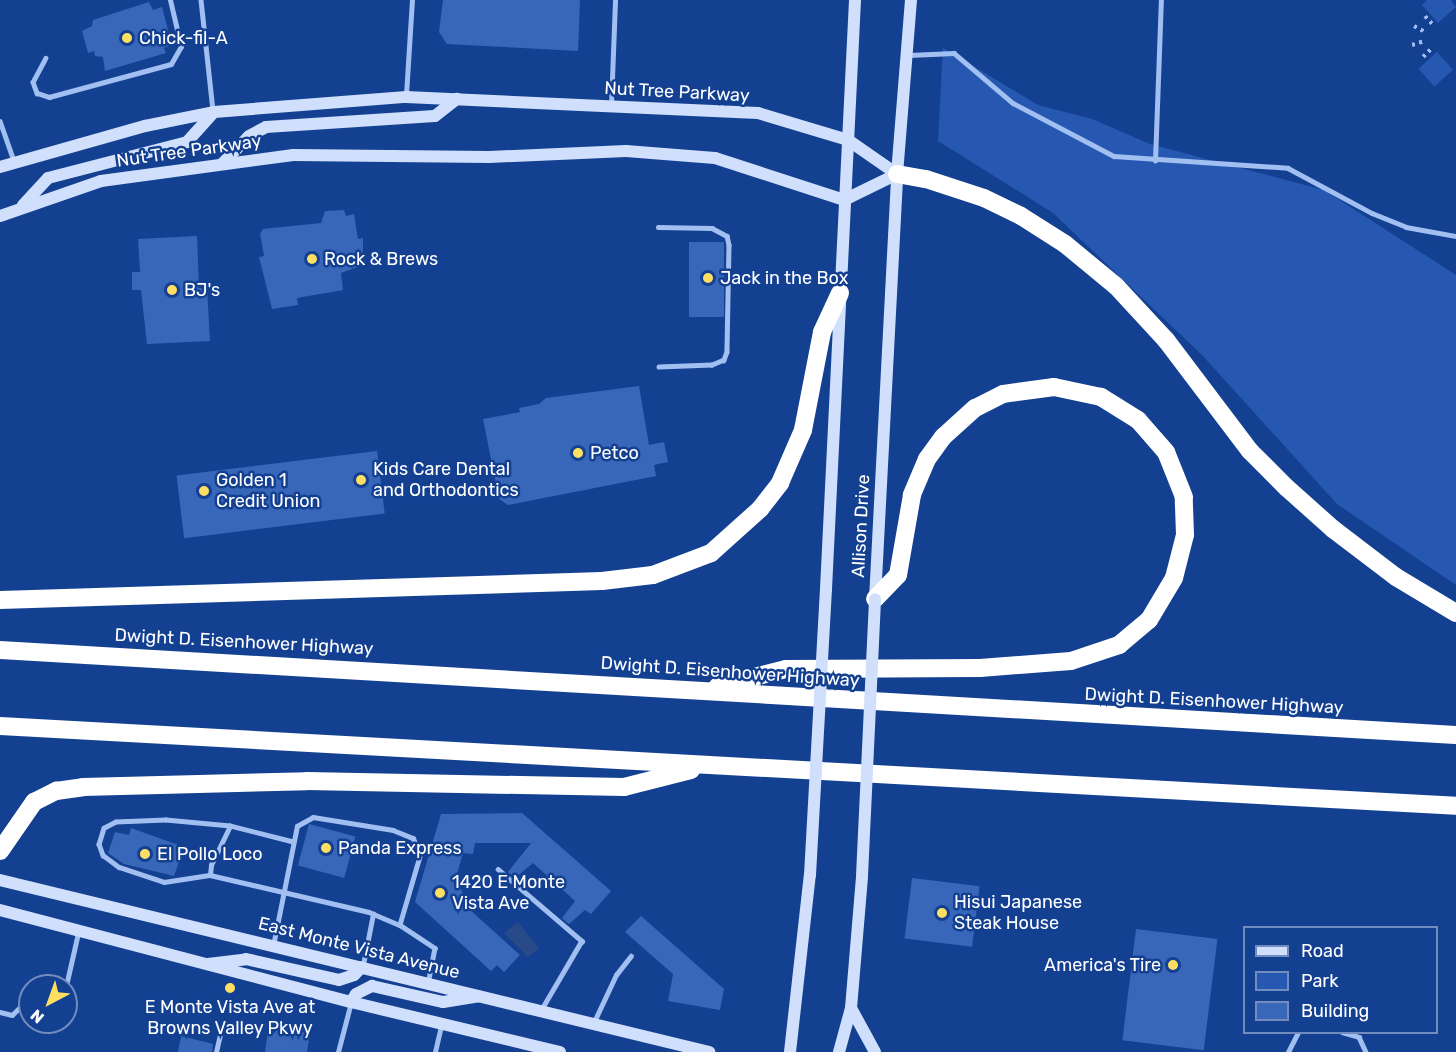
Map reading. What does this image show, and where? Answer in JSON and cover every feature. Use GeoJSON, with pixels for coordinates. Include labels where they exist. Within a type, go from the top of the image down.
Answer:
{"type":"FeatureCollection","features":[{"type":"Feature","properties":{"kind":"highway"},"geometry":{"type":"LineString","coordinates":[[897,174],[926,179],[984,198],[1021,216],[1065,244],[1116,286],[1166,340],[1250,452],[1287,488],[1333,530],[1396,577],[1456,613]]}},
{"type":"Feature","properties":{"kind":"highway"},"geometry":{"type":"LineString","coordinates":[[0,600],[591,581],[653,575],[711,553],[760,509],[780,483],[803,430],[822,332],[840,293]]}},
{"type":"Feature","properties":{"kind":"highway"},"geometry":{"type":"LineString","coordinates":[[707,689],[786,669],[980,668],[1071,661],[1119,645],[1149,620],[1174,578],[1185,534],[1184,497],[1166,452],[1138,420],[1101,396],[1054,387],[1003,394],[985,404],[943,437],[927,459],[912,495],[898,576],[875,599]]}},
{"type":"Feature","properties":{"kind":"highway","name":"Dwight D. Eisenhower Highway"},"geometry":{"type":"LineString","coordinates":[[0,650],[707,689],[784,699],[1456,735]]}},
{"type":"Feature","properties":{"kind":"highway"},"geometry":{"type":"LineString","coordinates":[[0,726],[1456,806]]}},
{"type":"Feature","properties":{"kind":"highway"},"geometry":{"type":"LineString","coordinates":[[0,851],[34,802],[56,791],[83,787],[307,781],[624,787],[710,766]]}},
{"type":"Feature","properties":{"kind":"main road","name":"Allison Drive"},"geometry":{"type":"LineString","coordinates":[[790,1052],[810,875],[855,0]]}},
{"type":"Feature","properties":{"kind":"main road","name":"Allison Drive"},"geometry":{"type":"LineString","coordinates":[[839,1052],[851,1008],[862,876],[897,174],[911,0]]}},
{"type":"Feature","properties":{"kind":"main road","name":"Nut Tree Parkway"},"geometry":{"type":"LineString","coordinates":[[0,167],[145,126],[214,112],[406,98],[758,113],[848,140],[897,174]]}},
{"type":"Feature","properties":{"kind":"main road"},"geometry":{"type":"LineString","coordinates":[[223,163],[249,136],[266,127],[435,116],[457,99]]}},
{"type":"Feature","properties":{"kind":"main road"},"geometry":{"type":"LineString","coordinates":[[22,206],[48,178],[187,142],[214,112]]}},
{"type":"Feature","properties":{"kind":"main road","name":"Nut Tree Parkway"},"geometry":{"type":"LineString","coordinates":[[0,216],[22,206],[101,181],[293,155],[489,157],[626,151],[715,158],[844,200]]}},
{"type":"Feature","properties":{"kind":"main road"},"geometry":{"type":"LineString","coordinates":[[844,200],[897,174]]}},
{"type":"Feature","properties":{"kind":"main road","name":"East Monte Vista Avenue"},"geometry":{"type":"LineString","coordinates":[[0,880],[709,1052]]}},
{"type":"Feature","properties":{"kind":"main road"},"geometry":{"type":"LineString","coordinates":[[0,910],[536,1049],[560,1052]]}},
{"type":"Feature","properties":{"kind":"main road"},"geometry":{"type":"LineString","coordinates":[[204,964],[246,959],[329,979],[348,978],[362,967]]}},
{"type":"Feature","properties":{"kind":"main road"},"geometry":{"type":"LineString","coordinates":[[351,1002],[356,994],[372,986],[443,1002],[480,996]]}},
{"type":"Feature","properties":{"kind":"main road"},"geometry":{"type":"LineString","coordinates":[[851,1008],[875,1052]]}},
{"type":"Feature","properties":{"kind":"lane"},"geometry":{"type":"LineString","coordinates":[[46,58],[33,82],[38,93],[49,97],[171,64],[181,46],[170,0]]}},
{"type":"Feature","properties":{"kind":"lane"},"geometry":{"type":"LineString","coordinates":[[201,0],[214,112]]}},
{"type":"Feature","properties":{"kind":"lane"},"geometry":{"type":"LineString","coordinates":[[406,98],[412,0]]}},
{"type":"Feature","properties":{"kind":"lane"},"geometry":{"type":"LineString","coordinates":[[611,106],[615,0]]}},
{"type":"Feature","properties":{"kind":"lane"},"geometry":{"type":"LineString","coordinates":[[1155,161],[1161,0]]}},
{"type":"Feature","properties":{"kind":"lane"},"geometry":{"type":"LineString","coordinates":[[907,56],[954,53],[1023,108],[1114,156],[1155,161],[1288,168],[1372,213],[1406,227],[1456,236]]}},
{"type":"Feature","properties":{"kind":"lane"},"geometry":{"type":"LineString","coordinates":[[0,121],[15,162]]}},
{"type":"Feature","properties":{"kind":"lane"},"geometry":{"type":"LineString","coordinates":[[658,227],[712,228],[727,236],[729,245],[727,352],[724,360],[712,365],[659,367]]}},
{"type":"Feature","properties":{"kind":"lane"},"geometry":{"type":"LineString","coordinates":[[273,946],[281,893],[297,826],[313,817],[393,830],[414,838],[421,853],[406,911],[400,925]]}},
{"type":"Feature","properties":{"kind":"lane"},"geometry":{"type":"LineString","coordinates":[[293,842],[230,826],[166,820],[116,822],[104,828],[99,844],[103,855],[119,867],[164,882],[210,875],[373,914],[400,925],[435,948],[428,983]]}},
{"type":"Feature","properties":{"kind":"lane"},"geometry":{"type":"LineString","coordinates":[[210,875],[211,865],[230,826]]}},
{"type":"Feature","properties":{"kind":"lane"},"geometry":{"type":"LineString","coordinates":[[498,868],[582,941],[541,1011]]}},
{"type":"Feature","properties":{"kind":"lane"},"geometry":{"type":"LineString","coordinates":[[362,967],[373,914]]}},
{"type":"Feature","properties":{"kind":"lane"},"geometry":{"type":"LineString","coordinates":[[69,974],[79,932]]}},
{"type":"Feature","properties":{"kind":"lane"},"geometry":{"type":"LineString","coordinates":[[593,1024],[616,975],[631,956]]}},
{"type":"Feature","properties":{"kind":"lane"},"geometry":{"type":"LineString","coordinates":[[338,1052],[351,1002]]}},
{"type":"Feature","properties":{"kind":"lane"},"geometry":{"type":"LineString","coordinates":[[0,1012],[12,1015],[18,1009]]}},
{"type":"Feature","properties":{"kind":"lane"},"geometry":{"type":"LineString","coordinates":[[435,1052],[442,1023]]}},
{"type":"Feature","properties":{"kind":"lane"},"geometry":{"type":"LineString","coordinates":[[216,1052],[221,1030]]}},
{"type":"Feature","properties":{"kind":"lane"},"geometry":{"type":"LineString","coordinates":[[1288,1052],[1297,1034]]}},
{"type":"Feature","properties":{"kind":"lane"},"geometry":{"type":"LineString","coordinates":[[1349,1034],[1359,1037],[1366,1052]]}},
{"type":"Feature","properties":{"kind":"path"},"geometry":{"type":"LineString","coordinates":[[1425,16],[1433,25]]}},
{"type":"Feature","properties":{"kind":"path"},"geometry":{"type":"LineString","coordinates":[[1414,26],[1425,32]]}},
{"type":"Feature","properties":{"kind":"path"},"geometry":{"type":"LineString","coordinates":[[1412,45],[1424,41]]}},
{"type":"Feature","properties":{"kind":"path"},"geometry":{"type":"LineString","coordinates":[[1423,57],[1431,49]]}},
{"type":"Feature","properties":{"kind":"green space"},"geometry":{"type":"Polygon","coordinates":[[[1427,0],[1451,0],[1456,7],[1438,23],[1422,5],[1427,0]]]}},
{"type":"Feature","properties":{"kind":"green space"},"geometry":{"type":"Polygon","coordinates":[[[943,48],[1038,105],[1092,119],[1150,144],[1324,190],[1456,275],[1456,585],[1337,504],[1202,355],[1053,213],[938,141],[943,48]]]}},
{"type":"Feature","properties":{"kind":"green space"},"geometry":{"type":"Polygon","coordinates":[[[1437,52],[1453,70],[1434,87],[1418,69],[1437,52]]]}},
{"type":"Feature","properties":{"kind":"shaded area"},"geometry":{"type":"Polygon","coordinates":[[[518,922],[539,948],[528,957],[504,933],[518,922]]]}},
{"type":"Feature","properties":{"kind":"building"},"geometry":{"type":"Polygon","coordinates":[[[443,0],[580,0],[578,51],[447,44],[439,32],[443,0]]]}},
{"type":"Feature","properties":{"kind":"building","name":"Chick-fil-A"},"geometry":{"type":"Polygon","coordinates":[[[149,2],[153,10],[162,7],[172,45],[164,48],[166,53],[105,71],[103,57],[95,56],[94,51],[88,53],[82,31],[92,26],[93,20],[149,2]]]}},
{"type":"Feature","properties":{"kind":"building","name":"Rock & Brews"},"geometry":{"type":"Polygon","coordinates":[[[344,210],[346,216],[354,214],[358,239],[363,238],[363,265],[341,273],[343,290],[297,298],[298,305],[272,309],[259,257],[264,256],[260,234],[263,229],[321,223],[325,211],[344,210]]]}},
{"type":"Feature","properties":{"kind":"building","name":"BJ's"},"geometry":{"type":"Polygon","coordinates":[[[197,236],[199,288],[207,288],[210,341],[147,344],[141,290],[132,290],[132,272],[140,272],[138,239],[197,236]]]}},
{"type":"Feature","properties":{"kind":"building","name":"Jack in the Box"},"geometry":{"type":"Polygon","coordinates":[[[689,242],[724,242],[724,317],[689,317],[689,242]]]}},
{"type":"Feature","properties":{"kind":"building","name":"Petco"},"geometry":{"type":"Polygon","coordinates":[[[639,386],[649,445],[664,442],[668,462],[654,465],[656,476],[508,505],[499,499],[483,419],[520,412],[519,408],[539,404],[546,398],[639,386]]]}},
{"type":"Feature","properties":{"kind":"building"},"geometry":{"type":"Polygon","coordinates":[[[377,451],[385,514],[184,538],[177,476],[377,451]]]}},
{"type":"Feature","properties":{"kind":"building","name":"1420 E Monte Vista Ave"},"geometry":{"type":"Polygon","coordinates":[[[522,813],[611,891],[591,914],[585,910],[569,924],[562,918],[575,901],[533,863],[515,878],[508,872],[531,843],[475,843],[473,854],[463,853],[454,884],[460,887],[463,894],[459,900],[520,955],[504,972],[497,965],[491,971],[415,902],[441,814],[522,813]]]}},
{"type":"Feature","properties":{"kind":"building"},"geometry":{"type":"Polygon","coordinates":[[[309,824],[355,836],[344,878],[298,866],[309,824]]]}},
{"type":"Feature","properties":{"kind":"building"},"geometry":{"type":"Polygon","coordinates":[[[131,828],[184,847],[174,876],[124,864],[108,853],[115,832],[129,835],[131,828]]]}},
{"type":"Feature","properties":{"kind":"building","name":"Hisui Japanese Steak House"},"geometry":{"type":"Polygon","coordinates":[[[912,878],[979,886],[972,947],[905,939],[912,878]]]}},
{"type":"Feature","properties":{"kind":"building"},"geometry":{"type":"Polygon","coordinates":[[[641,916],[724,989],[720,1010],[668,1001],[673,974],[625,932],[641,916]]]}},
{"type":"Feature","properties":{"kind":"building","name":"America's Tire"},"geometry":{"type":"Polygon","coordinates":[[[1136,929],[1217,939],[1204,1050],[1122,1040],[1136,929]]]}},
{"type":"Feature","properties":{"kind":"building"},"geometry":{"type":"Polygon","coordinates":[[[276,1026],[310,1033],[307,1052],[265,1052],[268,1032],[275,1033],[276,1026]]]}},
{"type":"Feature","properties":{"kind":"building"},"geometry":{"type":"Polygon","coordinates":[[[181,1036],[213,1044],[212,1052],[178,1052],[181,1036]]]}},
{"type":"Feature","properties":{"kind":"place","name":"Chick-fil-A"},"geometry":{"type":"Point","coordinates":[127,38]}},
{"type":"Feature","properties":{"kind":"place","name":"Rock & Brews"},"geometry":{"type":"Point","coordinates":[312,259]}},
{"type":"Feature","properties":{"kind":"place","name":"Jack in the Box"},"geometry":{"type":"Point","coordinates":[708,278]}},
{"type":"Feature","properties":{"kind":"place","name":"BJ's"},"geometry":{"type":"Point","coordinates":[172,290]}},
{"type":"Feature","properties":{"kind":"place","name":"Petco"},"geometry":{"type":"Point","coordinates":[578,453]}},
{"type":"Feature","properties":{"kind":"place","name":"Kids Care Dental and Orthodontics"},"geometry":{"type":"Point","coordinates":[361,480]}},
{"type":"Feature","properties":{"kind":"place","name":"Golden 1 Credit Union"},"geometry":{"type":"Point","coordinates":[204,491]}},
{"type":"Feature","properties":{"kind":"place","name":"Panda Express"},"geometry":{"type":"Point","coordinates":[326,848]}},
{"type":"Feature","properties":{"kind":"place","name":"El Pollo Loco"},"geometry":{"type":"Point","coordinates":[145,854]}},
{"type":"Feature","properties":{"kind":"place","name":"1420 E Monte Vista Ave"},"geometry":{"type":"Point","coordinates":[440,893]}},
{"type":"Feature","properties":{"kind":"place","name":"Hisui Japanese Steak House"},"geometry":{"type":"Point","coordinates":[942,913]}},
{"type":"Feature","properties":{"kind":"place","name":"America's Tire"},"geometry":{"type":"Point","coordinates":[1173,965]}},
{"type":"Feature","properties":{"kind":"place","name":"E Monte Vista Ave at Browns Valley Pkwy"},"geometry":{"type":"Point","coordinates":[230,988]}}]}
